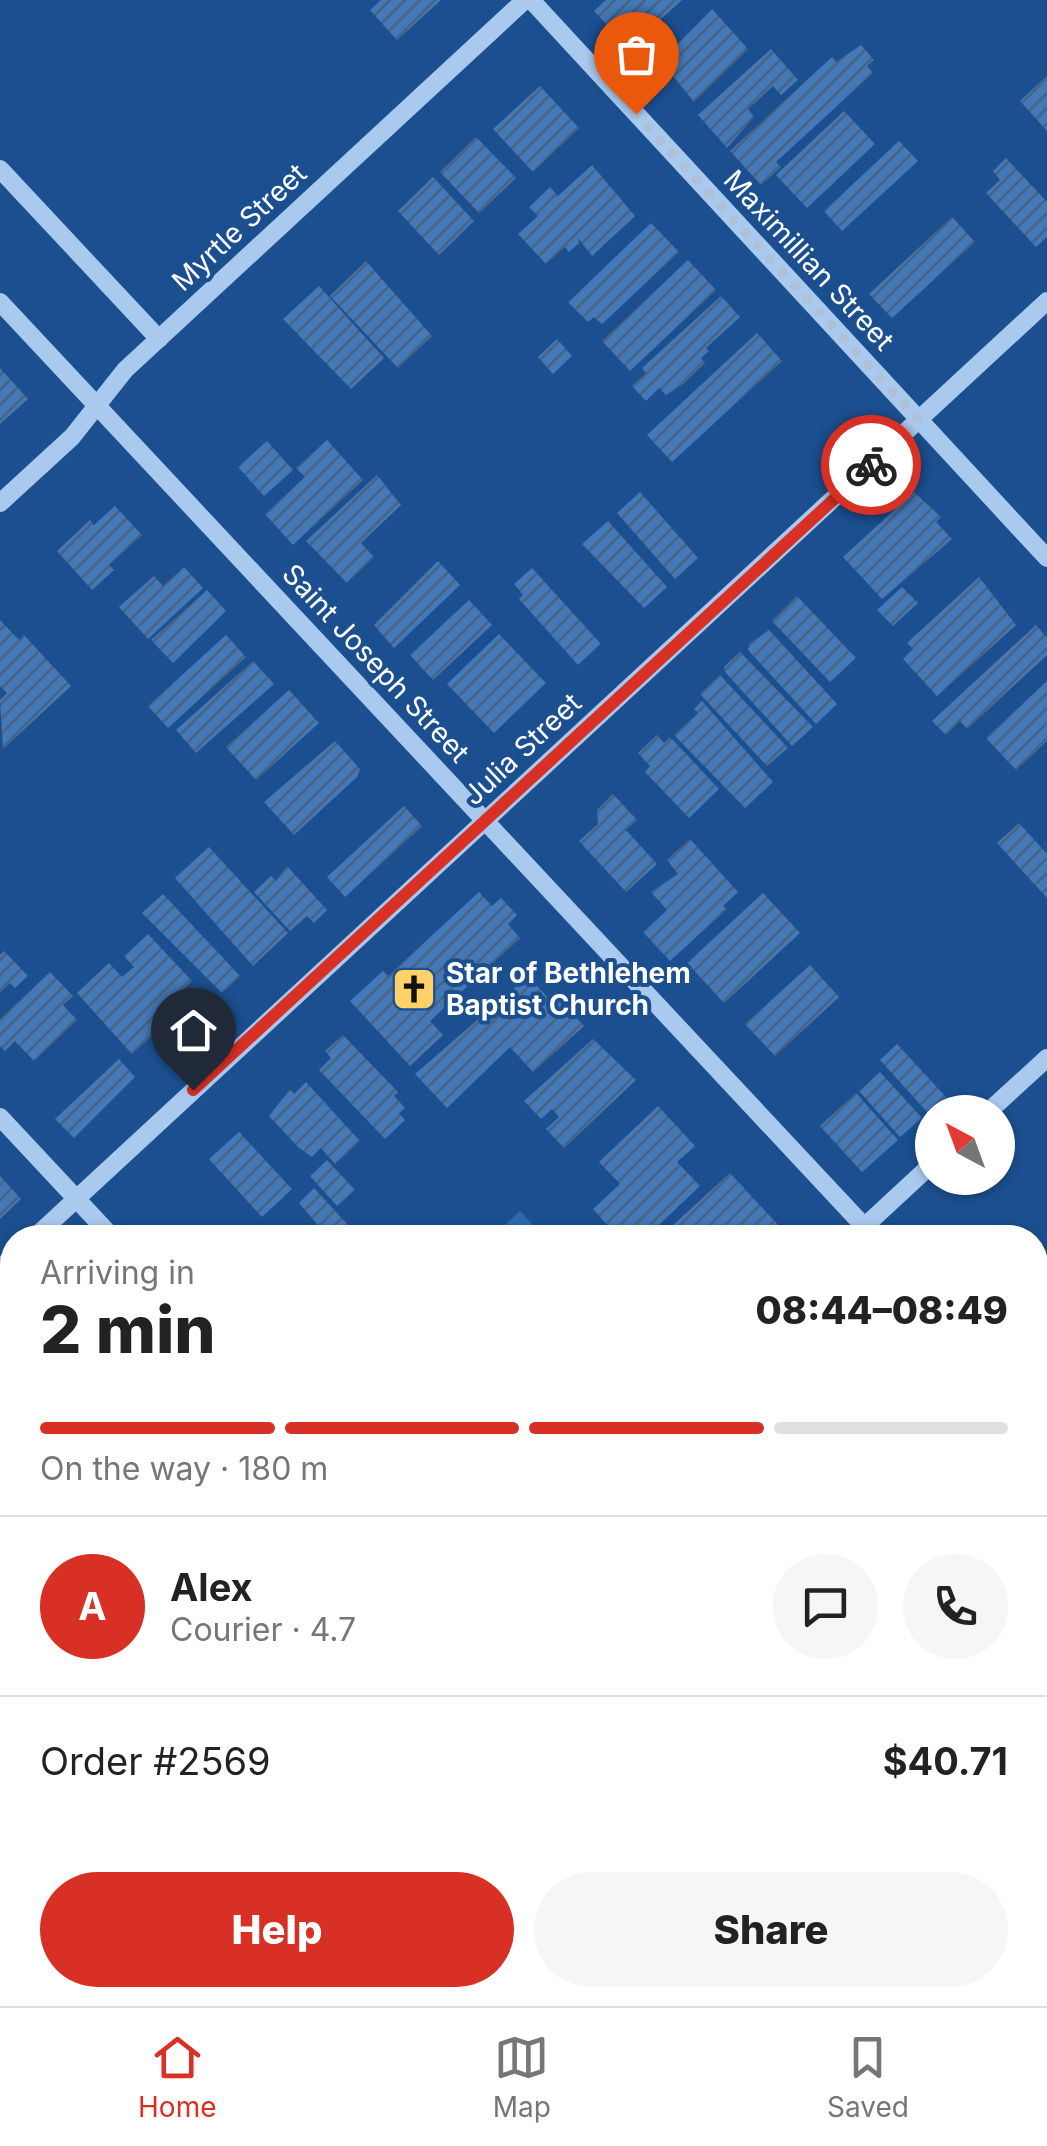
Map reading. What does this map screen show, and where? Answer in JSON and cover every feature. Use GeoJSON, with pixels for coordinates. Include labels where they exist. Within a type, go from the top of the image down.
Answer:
{"type":"FeatureCollection","features":[{"type":"Feature","properties":{"kind":"street","name":"Myrtle Street"},"geometry":{"type":"LineString","coordinates":[[0,504],[72,437],[124,370],[528,0]]}},
{"type":"Feature","properties":{"kind":"street","name":"Maximillian Street"},"geometry":{"type":"LineString","coordinates":[[528,0],[1047,558]]}},
{"type":"Feature","properties":{"kind":"street"},"geometry":{"type":"LineString","coordinates":[[0,168],[158,339]]}},
{"type":"Feature","properties":{"kind":"street","name":"Julia Street"},"geometry":{"type":"LineString","coordinates":[[48,1225],[1047,301]]}},
{"type":"Feature","properties":{"kind":"street","name":"Saint Joseph Street"},"geometry":{"type":"LineString","coordinates":[[0,302],[856,1225]]}},
{"type":"Feature","properties":{"kind":"street"},"geometry":{"type":"LineString","coordinates":[[1007,1095],[1047,1058]]}},
{"type":"Feature","properties":{"kind":"street"},"geometry":{"type":"LineString","coordinates":[[0,1117],[101,1225]]}},
{"type":"Feature","properties":{"kind":"street"},"geometry":{"type":"LineString","coordinates":[[873,1225],[915,1182]]}},
{"type":"Feature","properties":{"kind":"green space"},"geometry":{"type":"Polygon","coordinates":[[[520,1211],[533,1225],[505,1225],[520,1211]]]}},
{"type":"Feature","properties":{"kind":"building"},"geometry":{"type":"Polygon","coordinates":[[[381,0],[441,0],[397,40],[370,10],[381,0]]]}},
{"type":"Feature","properties":{"kind":"building"},"geometry":{"type":"Polygon","coordinates":[[[606,0],[682,0],[629,48],[594,11],[606,0]]]}},
{"type":"Feature","properties":{"kind":"building"},"geometry":{"type":"Polygon","coordinates":[[[712,9],[748,49],[694,102],[661,61],[712,9]]]}},
{"type":"Feature","properties":{"kind":"building"},"geometry":{"type":"Polygon","coordinates":[[[861,45],[874,60],[867,66],[873,73],[776,162],[781,167],[761,185],[730,151],[832,57],[836,62],[861,45]]]}},
{"type":"Feature","properties":{"kind":"building"},"geometry":{"type":"Polygon","coordinates":[[[771,49],[798,80],[781,95],[773,86],[748,109],[754,117],[727,148],[698,115],[771,49]]]}},
{"type":"Feature","properties":{"kind":"building"},"geometry":{"type":"Polygon","coordinates":[[[1047,76],[1047,131],[1020,101],[1047,76]]]}},
{"type":"Feature","properties":{"kind":"building"},"geometry":{"type":"Polygon","coordinates":[[[540,86],[579,128],[533,172],[493,129],[540,86]]]}},
{"type":"Feature","properties":{"kind":"building"},"geometry":{"type":"Polygon","coordinates":[[[844,111],[875,144],[807,208],[776,175],[844,111]]]}},
{"type":"Feature","properties":{"kind":"building"},"geometry":{"type":"Polygon","coordinates":[[[476,137],[516,178],[479,213],[440,172],[476,137]]]}},
{"type":"Feature","properties":{"kind":"building"},"geometry":{"type":"Polygon","coordinates":[[[899,141],[918,161],[842,231],[824,211],[899,141]]]}},
{"type":"Feature","properties":{"kind":"building"},"geometry":{"type":"Polygon","coordinates":[[[1006,158],[1047,202],[1047,237],[1036,247],[986,193],[1000,180],[993,171],[1006,158]]]}},
{"type":"Feature","properties":{"kind":"building"},"geometry":{"type":"Polygon","coordinates":[[[592,165],[635,216],[592,256],[578,238],[579,243],[569,252],[565,247],[546,264],[518,234],[538,216],[529,207],[550,187],[558,196],[592,165]]]}},
{"type":"Feature","properties":{"kind":"building"},"geometry":{"type":"Polygon","coordinates":[[[433,177],[474,221],[439,255],[398,211],[433,177]]]}},
{"type":"Feature","properties":{"kind":"building"},"geometry":{"type":"Polygon","coordinates":[[[952,217],[975,242],[892,318],[869,294],[952,217]]]}},
{"type":"Feature","properties":{"kind":"building"},"geometry":{"type":"Polygon","coordinates":[[[651,223],[679,252],[602,324],[594,317],[588,322],[568,302],[651,223]]]}},
{"type":"Feature","properties":{"kind":"building"},"geometry":{"type":"Polygon","coordinates":[[[688,260],[716,290],[630,371],[602,341],[688,260]]]}},
{"type":"Feature","properties":{"kind":"building"},"geometry":{"type":"Polygon","coordinates":[[[366,261],[432,336],[398,368],[330,296],[366,261]]]}},
{"type":"Feature","properties":{"kind":"building"},"geometry":{"type":"Polygon","coordinates":[[[319,286],[384,358],[351,389],[283,319],[319,286]]]}},
{"type":"Feature","properties":{"kind":"building"},"geometry":{"type":"Polygon","coordinates":[[[721,296],[740,317],[706,348],[709,351],[701,358],[705,363],[683,384],[666,395],[659,388],[646,401],[632,386],[646,373],[642,368],[721,296]]]}},
{"type":"Feature","properties":{"kind":"building"},"geometry":{"type":"Polygon","coordinates":[[[757,333],[782,361],[672,462],[647,435],[757,333]]]}},
{"type":"Feature","properties":{"kind":"building"},"geometry":{"type":"Polygon","coordinates":[[[557,339],[572,356],[553,374],[538,357],[557,339]]]}},
{"type":"Feature","properties":{"kind":"building"},"geometry":{"type":"Polygon","coordinates":[[[0,368],[28,399],[0,424],[0,368]]]}},
{"type":"Feature","properties":{"kind":"building"},"geometry":{"type":"Polygon","coordinates":[[[327,440],[363,480],[293,545],[265,514],[305,477],[296,468],[327,440]]]}},
{"type":"Feature","properties":{"kind":"building"},"geometry":{"type":"Polygon","coordinates":[[[267,441],[293,470],[264,496],[238,467],[267,441]]]}},
{"type":"Feature","properties":{"kind":"building"},"geometry":{"type":"Polygon","coordinates":[[[377,475],[401,505],[361,543],[374,557],[347,583],[306,541],[377,475]]]}},
{"type":"Feature","properties":{"kind":"building"},"geometry":{"type":"Polygon","coordinates":[[[640,492],[698,558],[675,579],[617,513],[640,492]]]}},
{"type":"Feature","properties":{"kind":"building"},"geometry":{"type":"Polygon","coordinates":[[[914,492],[941,517],[936,522],[952,539],[882,599],[843,557],[914,492]]]}},
{"type":"Feature","properties":{"kind":"building"},"geometry":{"type":"Polygon","coordinates":[[[115,506],[142,535],[109,565],[114,570],[92,590],[57,551],[90,520],[94,525],[115,506]]]}},
{"type":"Feature","properties":{"kind":"building"},"geometry":{"type":"Polygon","coordinates":[[[608,521],[667,587],[644,608],[582,544],[608,521]]]}},
{"type":"Feature","properties":{"kind":"building"},"geometry":{"type":"Polygon","coordinates":[[[438,561],[460,585],[394,648],[374,625],[438,561]]]}},
{"type":"Feature","properties":{"kind":"building"},"geometry":{"type":"Polygon","coordinates":[[[184,567],[203,588],[148,639],[119,607],[154,576],[163,586],[184,567]]]}},
{"type":"Feature","properties":{"kind":"building"},"geometry":{"type":"Polygon","coordinates":[[[532,568],[601,644],[578,665],[519,599],[523,595],[514,584],[532,568]]]}},
{"type":"Feature","properties":{"kind":"building"},"geometry":{"type":"Polygon","coordinates":[[[979,577],[1016,625],[937,696],[903,659],[913,649],[907,643],[979,577]]]}},
{"type":"Feature","properties":{"kind":"building"},"geometry":{"type":"Polygon","coordinates":[[[902,587],[918,603],[893,626],[877,610],[902,587]]]}},
{"type":"Feature","properties":{"kind":"building"},"geometry":{"type":"Polygon","coordinates":[[[207,590],[226,611],[173,663],[151,640],[207,590]]]}},
{"type":"Feature","properties":{"kind":"building"},"geometry":{"type":"Polygon","coordinates":[[[797,596],[856,658],[830,682],[772,621],[797,596]]]}},
{"type":"Feature","properties":{"kind":"building"},"geometry":{"type":"Polygon","coordinates":[[[469,600],[492,625],[433,680],[410,655],[469,600]]]}},
{"type":"Feature","properties":{"kind":"building"},"geometry":{"type":"Polygon","coordinates":[[[0,620],[19,640],[24,635],[71,686],[3,749],[0,700],[7,693],[0,686],[0,620]]]}},
{"type":"Feature","properties":{"kind":"building"},"geometry":{"type":"Polygon","coordinates":[[[1036,625],[1047,638],[1047,655],[967,729],[960,721],[946,735],[932,721],[1036,625]]]}},
{"type":"Feature","properties":{"kind":"building"},"geometry":{"type":"Polygon","coordinates":[[[769,630],[837,704],[816,724],[748,650],[749,644],[769,630]]]}},
{"type":"Feature","properties":{"kind":"building"},"geometry":{"type":"Polygon","coordinates":[[[499,634],[546,683],[494,733],[447,684],[499,634]]]}},
{"type":"Feature","properties":{"kind":"building"},"geometry":{"type":"Polygon","coordinates":[[[226,635],[246,657],[168,728],[148,706],[226,635]]]}},
{"type":"Feature","properties":{"kind":"building"},"geometry":{"type":"Polygon","coordinates":[[[740,652],[813,727],[792,746],[725,672],[724,667],[740,652]]]}},
{"type":"Feature","properties":{"kind":"building"},"geometry":{"type":"Polygon","coordinates":[[[253,661],[274,684],[196,753],[176,730],[253,661]]]}},
{"type":"Feature","properties":{"kind":"building"},"geometry":{"type":"Polygon","coordinates":[[[720,675],[788,748],[767,766],[700,694],[720,675]]]}},
{"type":"Feature","properties":{"kind":"building"},"geometry":{"type":"Polygon","coordinates":[[[1047,681],[1047,741],[1016,770],[986,738],[1047,681]]]}},
{"type":"Feature","properties":{"kind":"building"},"geometry":{"type":"Polygon","coordinates":[[[289,690],[319,723],[256,780],[226,747],[289,690]]]}},
{"type":"Feature","properties":{"kind":"building"},"geometry":{"type":"Polygon","coordinates":[[[702,701],[773,782],[745,808],[674,735],[698,713],[694,709],[702,701]]]}},
{"type":"Feature","properties":{"kind":"building"},"geometry":{"type":"Polygon","coordinates":[[[657,735],[664,743],[670,737],[719,789],[689,818],[645,772],[650,766],[638,753],[657,735]]]}},
{"type":"Feature","properties":{"kind":"building"},"geometry":{"type":"Polygon","coordinates":[[[335,741],[360,769],[357,777],[294,835],[264,802],[335,741]]]}},
{"type":"Feature","properties":{"kind":"building"},"geometry":{"type":"Polygon","coordinates":[[[613,794],[637,820],[626,830],[657,864],[626,892],[579,841],[598,824],[597,810],[613,794]]]}},
{"type":"Feature","properties":{"kind":"building"},"geometry":{"type":"Polygon","coordinates":[[[404,806],[422,826],[345,897],[327,877],[404,806]]]}},
{"type":"Feature","properties":{"kind":"building"},"geometry":{"type":"Polygon","coordinates":[[[1019,823],[1047,854],[1047,898],[997,843],[1019,823]]]}},
{"type":"Feature","properties":{"kind":"building"},"geometry":{"type":"Polygon","coordinates":[[[690,839],[738,892],[723,906],[727,909],[670,961],[643,932],[667,910],[651,892],[678,874],[667,860],[690,839]]]}},
{"type":"Feature","properties":{"kind":"building"},"geometry":{"type":"Polygon","coordinates":[[[209,847],[288,933],[253,966],[175,878],[209,847]]]}},
{"type":"Feature","properties":{"kind":"building"},"geometry":{"type":"Polygon","coordinates":[[[287,866],[327,910],[314,923],[307,916],[290,931],[254,892],[271,876],[276,881],[287,866]]]}},
{"type":"Feature","properties":{"kind":"building","name":"Star of Bethlehem Baptist Church"},"geometry":{"type":"Polygon","coordinates":[[[479,892],[492,906],[501,898],[517,915],[508,924],[520,938],[430,1021],[443,1035],[410,1066],[350,1001],[383,971],[388,976],[479,892]]]}},
{"type":"Feature","properties":{"kind":"building"},"geometry":{"type":"Polygon","coordinates":[[[763,893],[800,933],[724,1003],[687,963],[763,893]]]}},
{"type":"Feature","properties":{"kind":"building"},"geometry":{"type":"Polygon","coordinates":[[[163,894],[240,976],[222,993],[142,913],[163,894]]]}},
{"type":"Feature","properties":{"kind":"building"},"geometry":{"type":"Polygon","coordinates":[[[148,934],[192,981],[165,1007],[173,1016],[132,1054],[77,993],[109,963],[122,977],[134,967],[124,956],[148,934]]]}},
{"type":"Feature","properties":{"kind":"building"},"geometry":{"type":"Polygon","coordinates":[[[4,951],[28,976],[15,988],[10,983],[0,992],[0,955],[4,951]]]}},
{"type":"Feature","properties":{"kind":"building"},"geometry":{"type":"Polygon","coordinates":[[[810,965],[839,997],[775,1056],[745,1024],[810,965]]]}},
{"type":"Feature","properties":{"kind":"building"},"geometry":{"type":"Polygon","coordinates":[[[50,972],[73,996],[63,1005],[77,1020],[34,1061],[15,1041],[5,1051],[0,1046],[0,1019],[50,972]]]}},
{"type":"Feature","properties":{"kind":"building"},"geometry":{"type":"Polygon","coordinates":[[[528,976],[549,999],[555,994],[584,1026],[533,1072],[510,1047],[447,1108],[415,1074],[528,976]]]}},
{"type":"Feature","properties":{"kind":"building"},"geometry":{"type":"Polygon","coordinates":[[[343,1035],[398,1092],[394,1096],[405,1108],[399,1113],[405,1120],[385,1139],[319,1070],[331,1058],[325,1051],[343,1035]]]}},
{"type":"Feature","properties":{"kind":"building"},"geometry":{"type":"Polygon","coordinates":[[[593,1039],[636,1080],[564,1148],[546,1129],[559,1117],[552,1109],[541,1119],[524,1101],[593,1039]]]}},
{"type":"Feature","properties":{"kind":"building"},"geometry":{"type":"Polygon","coordinates":[[[897,1044],[944,1095],[915,1095],[915,1099],[880,1060],[897,1044]]]}},
{"type":"Feature","properties":{"kind":"building"},"geometry":{"type":"Polygon","coordinates":[[[119,1059],[135,1077],[74,1138],[55,1119],[119,1059]]]}},
{"type":"Feature","properties":{"kind":"building"},"geometry":{"type":"Polygon","coordinates":[[[880,1072],[915,1110],[915,1124],[900,1137],[859,1091],[880,1072]]]}},
{"type":"Feature","properties":{"kind":"building"},"geometry":{"type":"Polygon","coordinates":[[[306,1082],[360,1141],[335,1164],[321,1148],[312,1157],[298,1147],[269,1116],[290,1089],[294,1094],[306,1082]]]}},
{"type":"Feature","properties":{"kind":"building"},"geometry":{"type":"Polygon","coordinates":[[[856,1093],[898,1140],[862,1172],[820,1126],[856,1093]]]}},
{"type":"Feature","properties":{"kind":"building"},"geometry":{"type":"Polygon","coordinates":[[[658,1106],[695,1146],[677,1162],[700,1186],[659,1225],[607,1225],[593,1209],[620,1184],[599,1162],[658,1106]]]}},
{"type":"Feature","properties":{"kind":"building"},"geometry":{"type":"Polygon","coordinates":[[[239,1132],[292,1189],[262,1217],[209,1159],[239,1132]]]}},
{"type":"Feature","properties":{"kind":"building"},"geometry":{"type":"Polygon","coordinates":[[[327,1160],[355,1190],[337,1206],[310,1176],[327,1160]]]}},
{"type":"Feature","properties":{"kind":"building"},"geometry":{"type":"Polygon","coordinates":[[[730,1173],[778,1225],[673,1225],[730,1173]]]}},
{"type":"Feature","properties":{"kind":"building"},"geometry":{"type":"Polygon","coordinates":[[[0,1176],[21,1199],[0,1219],[0,1176]]]}},
{"type":"Feature","properties":{"kind":"building"},"geometry":{"type":"Polygon","coordinates":[[[314,1188],[348,1225],[318,1225],[299,1203],[314,1188]]]}},
{"type":"Feature","properties":{"kind":"way so far"},"geometry":{"type":"LineString","coordinates":[[636,114],[919,420],[871,465]]}},
{"type":"Feature","properties":{"kind":"place","name":"Star of Bethlehem Baptist Church"},"geometry":{"type":"Point","coordinates":[414,989]}},
{"type":"Feature","properties":{"kind":"route"},"geometry":{"type":"LineString","coordinates":[[193,1090],[871,465]]}}]}
